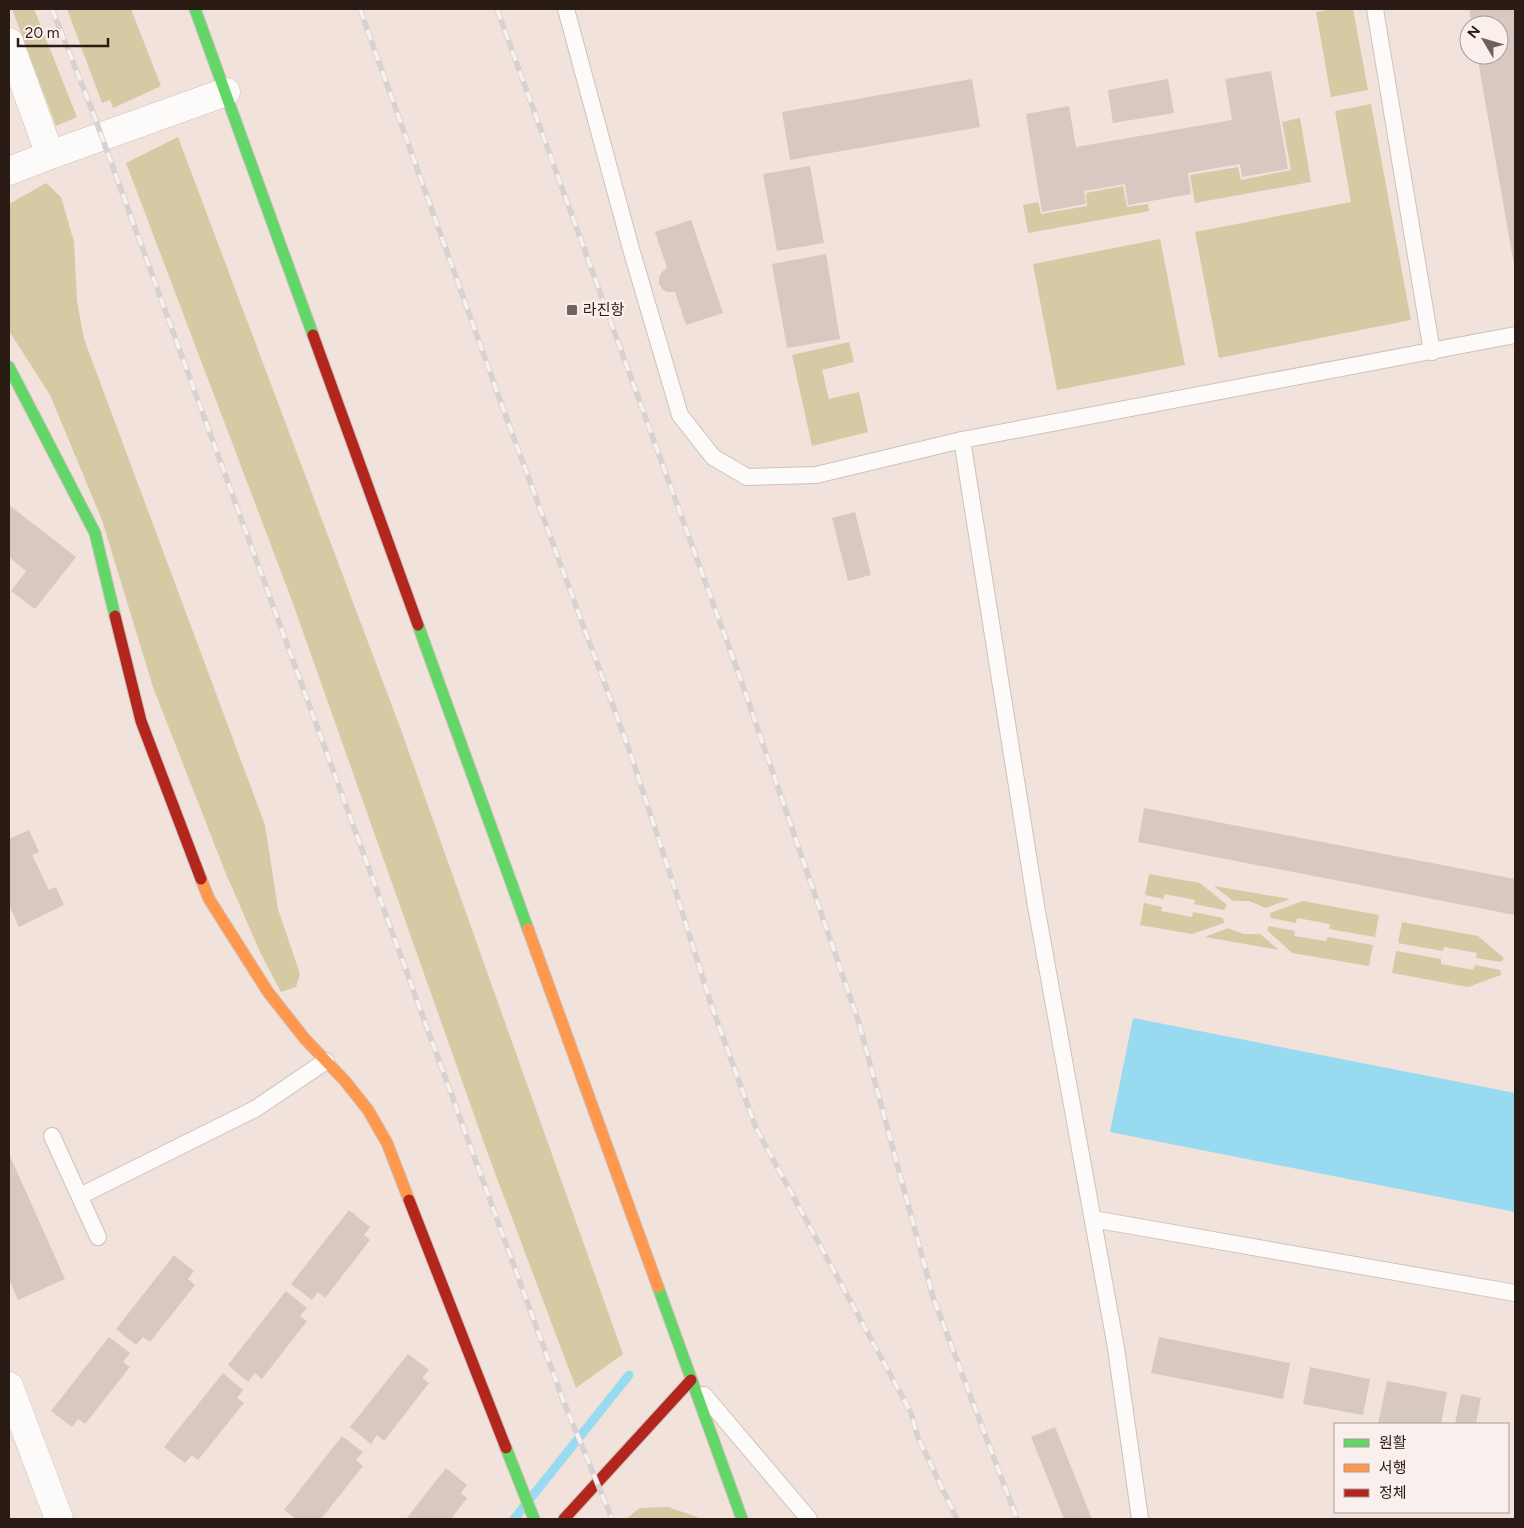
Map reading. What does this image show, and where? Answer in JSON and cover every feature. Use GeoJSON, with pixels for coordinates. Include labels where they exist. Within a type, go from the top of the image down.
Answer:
{"type":"FeatureCollection","features":[{"type":"Feature","properties":{"kind":"main road"},"geometry":{"type":"LineString","coordinates":[[195,9],[742,1519]]}},
{"type":"Feature","properties":{"kind":"main road"},"geometry":{"type":"LineString","coordinates":[[9,367],[95,533],[141,721],[209,899],[268,992],[305,1039],[345,1081],[368,1110],[387,1142],[533,1516]]}},
{"type":"Feature","properties":{"kind":"main road"},"geometry":{"type":"LineString","coordinates":[[564,1519],[691,1380]]}},
{"type":"Feature","properties":{"kind":"street"},"geometry":{"type":"LineString","coordinates":[[9,42],[50,155]]}},
{"type":"Feature","properties":{"kind":"street"},"geometry":{"type":"LineString","coordinates":[[9,172],[50,155],[226,92]]}},
{"type":"Feature","properties":{"kind":"street"},"geometry":{"type":"LineString","coordinates":[[9,1386],[59,1519]]}},
{"type":"Feature","properties":{"kind":"lane"},"geometry":{"type":"LineString","coordinates":[[566,9],[631,249],[680,416],[712,457],[747,477],[816,475],[962,440],[1515,335]]}},
{"type":"Feature","properties":{"kind":"lane"},"geometry":{"type":"LineString","coordinates":[[1375,9],[1432,352]]}},
{"type":"Feature","properties":{"kind":"lane"},"geometry":{"type":"LineString","coordinates":[[962,440],[1036,906],[1116,1348],[1140,1519]]}},
{"type":"Feature","properties":{"kind":"lane"},"geometry":{"type":"LineString","coordinates":[[80,1196],[255,1109],[326,1061]]}},
{"type":"Feature","properties":{"kind":"lane"},"geometry":{"type":"LineString","coordinates":[[52,1136],[98,1237]]}},
{"type":"Feature","properties":{"kind":"lane"},"geometry":{"type":"LineString","coordinates":[[1093,1219],[1515,1293]]}},
{"type":"Feature","properties":{"kind":"lane"},"geometry":{"type":"LineString","coordinates":[[691,1380],[809,1519]]}},
{"type":"Feature","properties":{"kind":"shaded area"},"geometry":{"type":"Polygon","coordinates":[[[12,9],[34,9],[77,117],[56,126],[12,9]]]}},
{"type":"Feature","properties":{"kind":"shaded area"},"geometry":{"type":"Polygon","coordinates":[[[67,9],[131,9],[161,86],[113,108],[110,100],[102,103],[67,9]]]}},
{"type":"Feature","properties":{"kind":"shaded area"},"geometry":{"type":"Polygon","coordinates":[[[1334,9],[1353,9],[1368,90],[1331,97],[1316,12],[1334,9]]]}},
{"type":"Feature","properties":{"kind":"shaded area"},"geometry":{"type":"Polygon","coordinates":[[[1371,104],[1411,320],[1219,358],[1195,232],[1351,202],[1335,111],[1371,104]]]}},
{"type":"Feature","properties":{"kind":"shaded area"},"geometry":{"type":"Polygon","coordinates":[[[1300,118],[1311,182],[1195,203],[1190,175],[1238,167],[1241,180],[1291,170],[1282,122],[1300,118]]]}},
{"type":"Feature","properties":{"kind":"shaded area"},"geometry":{"type":"Polygon","coordinates":[[[178,137],[401,730],[623,1354],[576,1388],[489,1157],[291,598],[126,163],[178,137]]]}},
{"type":"Feature","properties":{"kind":"shaded area"},"geometry":{"type":"Polygon","coordinates":[[[46,183],[61,197],[74,242],[77,301],[84,339],[265,825],[278,909],[300,974],[296,987],[281,992],[261,954],[226,874],[153,687],[102,520],[50,395],[9,331],[9,204],[46,183]]]}},
{"type":"Feature","properties":{"kind":"shaded area"},"geometry":{"type":"Polygon","coordinates":[[[1123,186],[1127,207],[1148,204],[1149,211],[1028,233],[1023,205],[1038,202],[1041,214],[1087,206],[1086,193],[1123,186]]]}},
{"type":"Feature","properties":{"kind":"shaded area"},"geometry":{"type":"Polygon","coordinates":[[[1160,239],[1185,365],[1057,390],[1033,264],[1160,239]]]}},
{"type":"Feature","properties":{"kind":"shaded area"},"geometry":{"type":"Polygon","coordinates":[[[849,342],[854,362],[822,370],[829,399],[859,392],[868,432],[812,446],[792,355],[849,342]]]}},
{"type":"Feature","properties":{"kind":"shaded area"},"geometry":{"type":"Polygon","coordinates":[[[1149,874],[1200,883],[1227,905],[1224,910],[1194,904],[1195,900],[1165,894],[1163,899],[1145,895],[1149,874]]]}},
{"type":"Feature","properties":{"kind":"shaded area"},"geometry":{"type":"Polygon","coordinates":[[[1214,886],[1290,899],[1266,908],[1249,901],[1233,901],[1214,886]]]}},
{"type":"Feature","properties":{"kind":"shaded area"},"geometry":{"type":"Polygon","coordinates":[[[1303,901],[1379,915],[1375,937],[1329,929],[1330,924],[1297,918],[1296,923],[1271,918],[1270,913],[1303,901]]]}},
{"type":"Feature","properties":{"kind":"shaded area"},"geometry":{"type":"Polygon","coordinates":[[[1144,903],[1162,907],[1161,911],[1192,917],[1193,912],[1223,918],[1224,923],[1192,934],[1140,925],[1144,903]]]}},
{"type":"Feature","properties":{"kind":"shaded area"},"geometry":{"type":"Polygon","coordinates":[[[1402,922],[1478,936],[1504,958],[1501,962],[1476,958],[1477,953],[1444,947],[1443,951],[1398,943],[1402,922]]]}},
{"type":"Feature","properties":{"kind":"shaded area"},"geometry":{"type":"Polygon","coordinates":[[[1269,926],[1295,931],[1294,936],[1326,941],[1328,937],[1373,945],[1369,966],[1292,953],[1267,930],[1269,926]]]}},
{"type":"Feature","properties":{"kind":"shaded area"},"geometry":{"type":"Polygon","coordinates":[[[1228,928],[1243,934],[1260,934],[1279,950],[1205,937],[1228,928]]]}},
{"type":"Feature","properties":{"kind":"shaded area"},"geometry":{"type":"Polygon","coordinates":[[[1396,951],[1441,959],[1441,964],[1473,970],[1475,965],[1500,970],[1501,975],[1468,987],[1392,973],[1396,951]]]}},
{"type":"Feature","properties":{"kind":"shaded area"},"geometry":{"type":"Polygon","coordinates":[[[668,1507],[699,1519],[627,1518],[640,1508],[668,1507]]]}},
{"type":"Feature","properties":{"kind":"water"},"geometry":{"type":"Polygon","coordinates":[[[1133,1018],[1515,1093],[1515,1212],[1110,1132],[1133,1018]]]}},
{"type":"Feature","properties":{"kind":"building"},"geometry":{"type":"Polygon","coordinates":[[[1469,9],[1515,9],[1515,270],[1479,65],[1509,65],[1509,15],[1470,15],[1469,9]]]}},
{"type":"Feature","properties":{"kind":"building"},"geometry":{"type":"Polygon","coordinates":[[[1271,71],[1288,169],[1242,177],[1240,164],[1188,173],[1191,194],[1128,205],[1125,184],[1084,191],[1086,204],[1042,212],[1026,114],[1069,106],[1076,147],[1232,120],[1225,79],[1271,71]]]}},
{"type":"Feature","properties":{"kind":"building"},"geometry":{"type":"Polygon","coordinates":[[[972,79],[980,127],[790,160],[782,112],[972,79]]]}},
{"type":"Feature","properties":{"kind":"building"},"geometry":{"type":"Polygon","coordinates":[[[1168,79],[1174,113],[1113,123],[1108,90],[1168,79]]]}},
{"type":"Feature","properties":{"kind":"building"},"geometry":{"type":"Polygon","coordinates":[[[810,166],[824,243],[777,251],[763,174],[810,166]]]}},
{"type":"Feature","properties":{"kind":"building"},"geometry":{"type":"Polygon","coordinates":[[[691,220],[723,313],[686,325],[675,292],[663,290],[659,284],[659,277],[667,268],[655,232],[691,220]]]}},
{"type":"Feature","properties":{"kind":"building"},"geometry":{"type":"Polygon","coordinates":[[[826,254],[840,339],[787,348],[772,264],[826,254]]]}},
{"type":"Feature","properties":{"kind":"building"},"geometry":{"type":"Polygon","coordinates":[[[9,505],[76,557],[35,609],[11,591],[26,571],[9,557],[9,505]]]}},
{"type":"Feature","properties":{"kind":"building"},"geometry":{"type":"Polygon","coordinates":[[[855,512],[871,575],[848,581],[832,518],[855,512]]]}},
{"type":"Feature","properties":{"kind":"building"},"geometry":{"type":"Polygon","coordinates":[[[1144,808],[1515,879],[1515,915],[1138,842],[1144,808]]]}},
{"type":"Feature","properties":{"kind":"building"},"geometry":{"type":"Polygon","coordinates":[[[29,830],[39,852],[32,855],[49,890],[56,887],[64,905],[19,927],[9,905],[9,839],[29,830]]]}},
{"type":"Feature","properties":{"kind":"building"},"geometry":{"type":"Polygon","coordinates":[[[9,1154],[65,1279],[18,1300],[9,1279],[9,1154]]]}},
{"type":"Feature","properties":{"kind":"building"},"geometry":{"type":"Polygon","coordinates":[[[349,1210],[370,1227],[364,1235],[370,1240],[325,1298],[318,1292],[312,1300],[291,1284],[349,1210]]]}},
{"type":"Feature","properties":{"kind":"building"},"geometry":{"type":"Polygon","coordinates":[[[174,1255],[194,1271],[188,1279],[195,1285],[150,1342],[143,1337],[136,1345],[116,1329],[174,1255]]]}},
{"type":"Feature","properties":{"kind":"building"},"geometry":{"type":"Polygon","coordinates":[[[286,1291],[307,1308],[300,1316],[307,1321],[262,1379],[255,1373],[248,1382],[228,1365],[286,1291]]]}},
{"type":"Feature","properties":{"kind":"building"},"geometry":{"type":"Polygon","coordinates":[[[109,1337],[130,1353],[123,1362],[130,1367],[85,1424],[78,1419],[72,1427],[51,1411],[109,1337]]]}},
{"type":"Feature","properties":{"kind":"building"},"geometry":{"type":"Polygon","coordinates":[[[1159,1337],[1290,1363],[1283,1399],[1151,1373],[1159,1337]]]}},
{"type":"Feature","properties":{"kind":"building"},"geometry":{"type":"Polygon","coordinates":[[[408,1354],[429,1370],[422,1378],[429,1383],[384,1441],[377,1435],[371,1444],[350,1427],[408,1354]]]}},
{"type":"Feature","properties":{"kind":"building"},"geometry":{"type":"Polygon","coordinates":[[[1310,1367],[1370,1379],[1363,1415],[1303,1404],[1310,1367]]]}},
{"type":"Feature","properties":{"kind":"building"},"geometry":{"type":"Polygon","coordinates":[[[223,1373],[243,1390],[237,1398],[244,1403],[198,1460],[192,1455],[185,1463],[164,1447],[223,1373]]]}},
{"type":"Feature","properties":{"kind":"building"},"geometry":{"type":"Polygon","coordinates":[[[1387,1381],[1447,1392],[1441,1423],[1378,1423],[1387,1381]]]}},
{"type":"Feature","properties":{"kind":"building"},"geometry":{"type":"Polygon","coordinates":[[[1461,1394],[1481,1398],[1476,1423],[1455,1423],[1461,1394]]]}},
{"type":"Feature","properties":{"kind":"building"},"geometry":{"type":"Polygon","coordinates":[[[1055,1427],[1092,1519],[1064,1519],[1031,1437],[1055,1427]]]}},
{"type":"Feature","properties":{"kind":"building"},"geometry":{"type":"Polygon","coordinates":[[[342,1436],[363,1452],[356,1460],[363,1466],[321,1519],[296,1519],[284,1510],[342,1436]]]}},
{"type":"Feature","properties":{"kind":"building"},"geometry":{"type":"Polygon","coordinates":[[[446,1468],[467,1485],[461,1493],[467,1498],[451,1519],[406,1519],[446,1468]]]}},
{"type":"Feature","properties":{"kind":"waterway"},"geometry":{"type":"LineString","coordinates":[[514,1519],[629,1375]]}},
{"type":"Feature","properties":{"kind":"railway"},"geometry":{"type":"LineString","coordinates":[[52,9],[92,110],[563,1400],[612,1519]]}},
{"type":"Feature","properties":{"kind":"railway"},"geometry":{"type":"LineString","coordinates":[[360,9],[505,414],[630,752],[712,1007],[756,1128],[911,1413],[918,1438],[957,1519]]}},
{"type":"Feature","properties":{"kind":"railway"},"geometry":{"type":"LineString","coordinates":[[497,9],[742,683],[859,1023],[933,1297],[1017,1519]]}},
{"type":"Feature","properties":{"kind":"traffic: fast"},"geometry":{"type":"LineString","coordinates":[[195,9],[313,335]]}},
{"type":"Feature","properties":{"kind":"traffic: fast"},"geometry":{"type":"LineString","coordinates":[[9,367],[95,533],[115,616]]}},
{"type":"Feature","properties":{"kind":"traffic: fast"},"geometry":{"type":"LineString","coordinates":[[418,625],[528,929]]}},
{"type":"Feature","properties":{"kind":"traffic: fast"},"geometry":{"type":"LineString","coordinates":[[658,1287],[742,1519]]}},
{"type":"Feature","properties":{"kind":"traffic: fast"},"geometry":{"type":"LineString","coordinates":[[506,1448],[534,1519]]}},
{"type":"Feature","properties":{"kind":"traffic: slow"},"geometry":{"type":"LineString","coordinates":[[201,879],[209,899],[268,992],[305,1039],[345,1081],[368,1110],[387,1143],[409,1200]]}},
{"type":"Feature","properties":{"kind":"traffic: slow"},"geometry":{"type":"LineString","coordinates":[[528,929],[658,1287]]}},
{"type":"Feature","properties":{"kind":"traffic: jam"},"geometry":{"type":"LineString","coordinates":[[313,335],[418,625]]}},
{"type":"Feature","properties":{"kind":"traffic: jam"},"geometry":{"type":"LineString","coordinates":[[115,616],[141,721],[201,879]]}},
{"type":"Feature","properties":{"kind":"traffic: jam"},"geometry":{"type":"LineString","coordinates":[[409,1200],[506,1448]]}},
{"type":"Feature","properties":{"kind":"traffic: jam"},"geometry":{"type":"LineString","coordinates":[[564,1519],[691,1380]]}},
{"type":"Feature","properties":{"kind":"place","name":"라진항"},"geometry":{"type":"Point","coordinates":[572,310]}}]}
